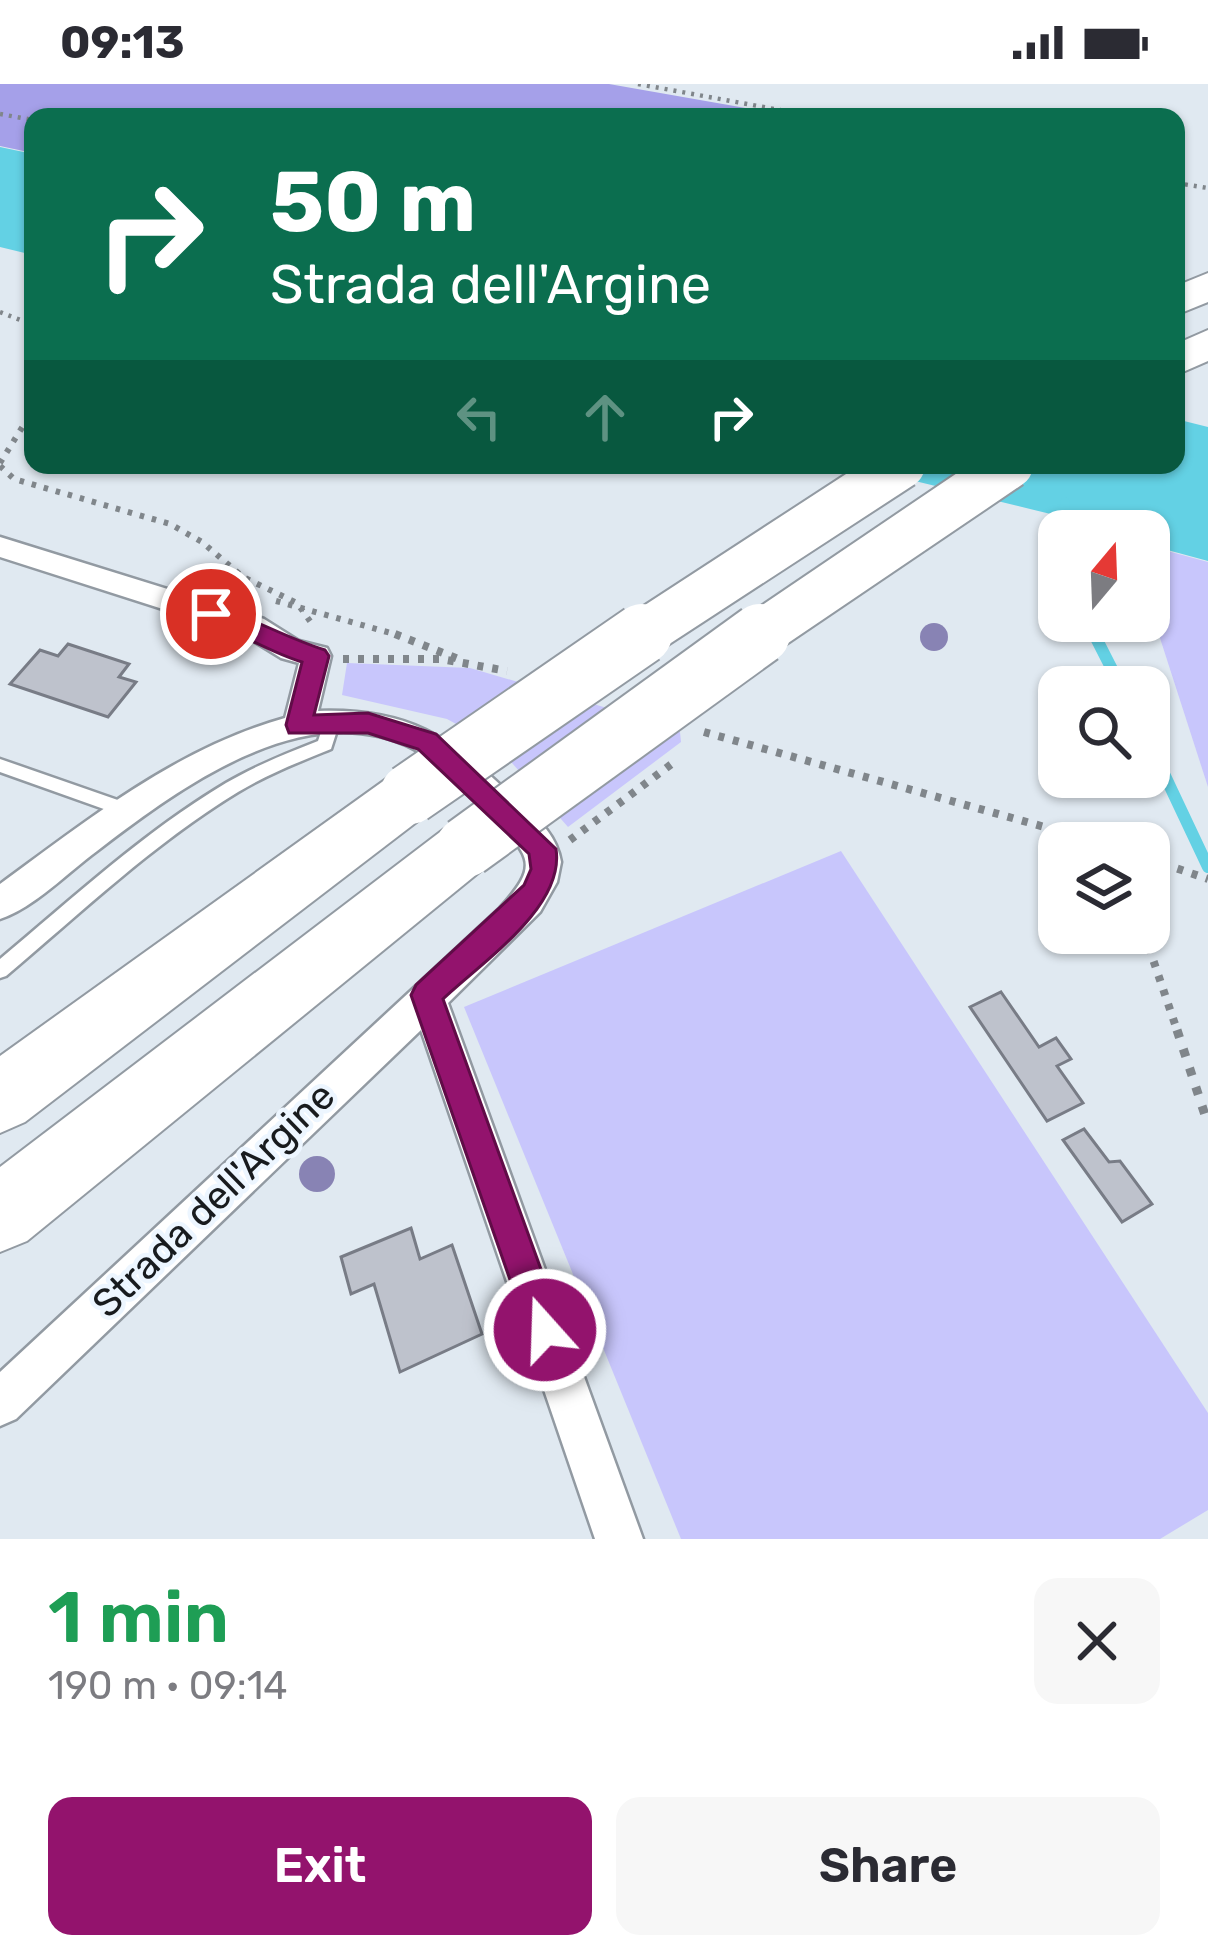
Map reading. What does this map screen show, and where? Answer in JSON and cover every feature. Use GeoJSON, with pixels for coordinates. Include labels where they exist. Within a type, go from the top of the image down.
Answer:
{"type":"FeatureCollection","features":[{"type":"Feature","properties":{"kind":"highway"},"geometry":{"type":"LineString","coordinates":[[0,1098],[410,794],[689,602],[888,474]]}},
{"type":"Feature","properties":{"kind":"highway"},"geometry":{"type":"LineString","coordinates":[[0,1214],[466,848],[799,606],[997,474]]}},
{"type":"Feature","properties":{"kind":"street"},"geometry":{"type":"LineString","coordinates":[[0,547],[254,627],[292,650],[316,656],[315,724]]}},
{"type":"Feature","properties":{"kind":"street"},"geometry":{"type":"LineString","coordinates":[[0,904],[237,744],[315,724],[388,726],[427,741],[537,840],[545,859]]}},
{"type":"Feature","properties":{"kind":"street","name":"Strada dell'Argine"},"geometry":{"type":"LineString","coordinates":[[0,1403],[535,893],[545,859]]}},
{"type":"Feature","properties":{"kind":"street"},"geometry":{"type":"LineString","coordinates":[[427,995],[619,1539]]}},
{"type":"Feature","properties":{"kind":"lane"},"geometry":{"type":"LineString","coordinates":[[0,970],[216,794],[280,759],[325,745],[315,724]]}},
{"type":"Feature","properties":{"kind":"lane"},"geometry":{"type":"LineString","coordinates":[[0,765],[130,812]]}},
{"type":"Feature","properties":{"kind":"path"},"geometry":{"type":"LineString","coordinates":[[638,84],[769,108]]}},
{"type":"Feature","properties":{"kind":"path"},"geometry":{"type":"LineString","coordinates":[[24,425],[0,464],[14,479],[170,524],[202,542],[242,577],[302,609],[419,640],[462,661]]}},
{"type":"Feature","properties":{"kind":"path"},"geometry":{"type":"LineString","coordinates":[[302,609],[321,637],[316,656],[462,661],[513,672]]}},
{"type":"Feature","properties":{"kind":"path"},"geometry":{"type":"LineString","coordinates":[[692,728],[1038,826]]}},
{"type":"Feature","properties":{"kind":"path"},"geometry":{"type":"LineString","coordinates":[[694,746],[714,735]]}},
{"type":"Feature","properties":{"kind":"path"},"geometry":{"type":"LineString","coordinates":[[545,859],[676,760]]}},
{"type":"Feature","properties":{"kind":"path"},"geometry":{"type":"LineString","coordinates":[[1170,866],[1208,879]]}},
{"type":"Feature","properties":{"kind":"path"},"geometry":{"type":"LineString","coordinates":[[1151,954],[1208,1124]]}},
{"type":"Feature","properties":{"kind":"shaded area"},"geometry":{"type":"Polygon","coordinates":[[[0,84],[609,84],[746,108],[24,108],[24,151],[0,146],[0,84]]]}},
{"type":"Feature","properties":{"kind":"shaded area"},"geometry":{"type":"Polygon","coordinates":[[[0,147],[24,152],[24,253],[0,247],[0,147]]]}},
{"type":"Feature","properties":{"kind":"shaded area"},"geometry":{"type":"Polygon","coordinates":[[[1185,421],[1208,427],[1208,561],[1170,551],[1170,510],[1038,511],[886,474],[1185,474],[1185,421]]]}},
{"type":"Feature","properties":{"kind":"shaded area"},"geometry":{"type":"Polygon","coordinates":[[[1170,552],[1208,562],[1208,787],[1170,666],[1161,642],[1170,642],[1170,552]]]}},
{"type":"Feature","properties":{"kind":"shaded area"},"geometry":{"type":"Polygon","coordinates":[[[347,663],[470,668],[665,725],[680,732],[681,742],[568,827],[498,747],[447,719],[342,695],[347,663]]]}},
{"type":"Feature","properties":{"kind":"shaded area"},"geometry":{"type":"Polygon","coordinates":[[[841,851],[1208,1413],[1208,1510],[1160,1539],[681,1539],[464,1007],[841,851]]]}},
{"type":"Feature","properties":{"kind":"building"},"geometry":{"type":"Polygon","coordinates":[[[68,644],[129,664],[119,677],[136,682],[108,717],[10,684],[40,650],[58,656],[68,644]]]}},
{"type":"Feature","properties":{"kind":"building"},"geometry":{"type":"Polygon","coordinates":[[[1001,992],[1039,1047],[1056,1038],[1071,1059],[1057,1066],[1083,1103],[1047,1121],[970,1007],[1001,992]]]}},
{"type":"Feature","properties":{"kind":"building"},"geometry":{"type":"Polygon","coordinates":[[[1084,1129],[1109,1162],[1120,1161],[1152,1204],[1122,1222],[1063,1140],[1084,1129]]]}},
{"type":"Feature","properties":{"kind":"building"},"geometry":{"type":"Polygon","coordinates":[[[411,1228],[420,1259],[452,1245],[482,1334],[400,1372],[374,1284],[351,1294],[341,1257],[411,1228]]]}},
{"type":"Feature","properties":{"kind":"waterway"},"geometry":{"type":"LineString","coordinates":[[1065,502],[1065,510]]}},
{"type":"Feature","properties":{"kind":"waterway"},"geometry":{"type":"LineString","coordinates":[[1098,642],[1110,666]]}},
{"type":"Feature","properties":{"kind":"waterway"},"geometry":{"type":"LineString","coordinates":[[1170,786],[1208,867]]}},
{"type":"Feature","properties":{"kind":"route"},"geometry":{"type":"LineString","coordinates":[[211,614],[254,627],[292,650],[316,656],[298,725],[368,723],[427,741],[542,849],[545,869],[535,893],[427,995],[545,1330]]}}]}
